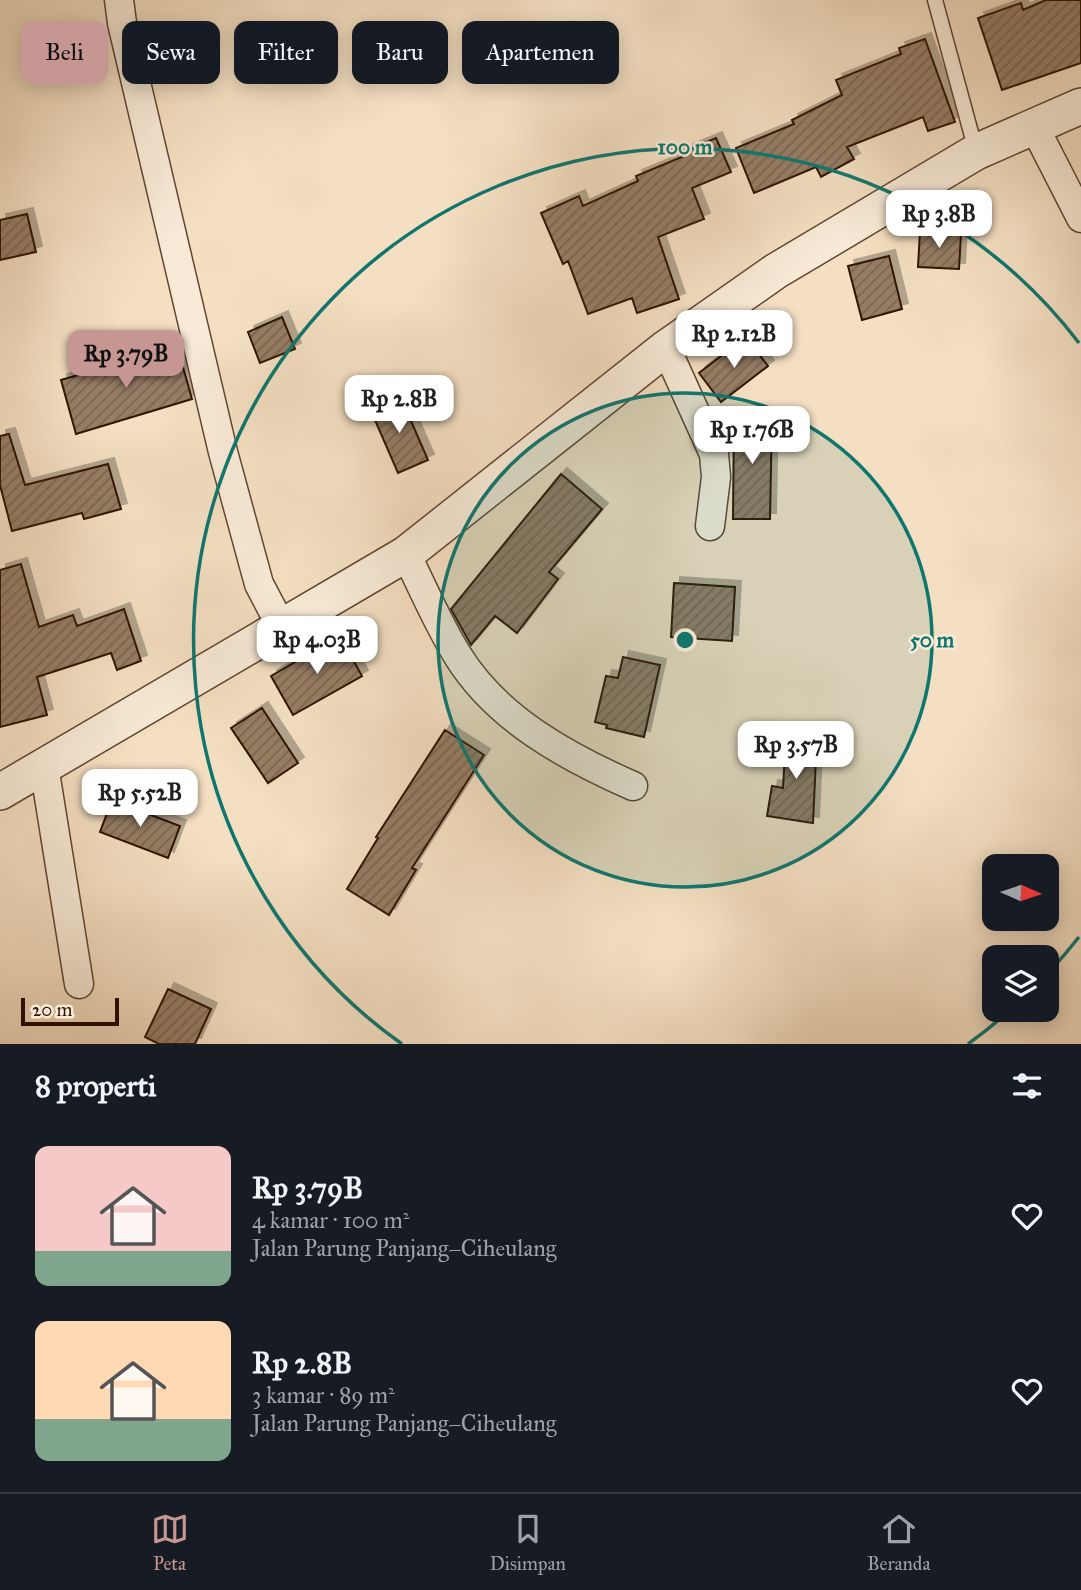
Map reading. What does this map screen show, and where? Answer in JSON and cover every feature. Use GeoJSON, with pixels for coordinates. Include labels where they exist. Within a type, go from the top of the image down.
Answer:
{"type":"FeatureCollection","features":[{"type":"Feature","properties":{"kind":"street"},"geometry":{"type":"LineString","coordinates":[[119,0],[122,23],[223,452],[259,584],[282,628]]}},
{"type":"Feature","properties":{"kind":"street"},"geometry":{"type":"LineString","coordinates":[[0,792],[406,554],[666,348],[776,271],[976,152],[1081,106]]}},
{"type":"Feature","properties":{"kind":"street"},"geometry":{"type":"LineString","coordinates":[[1035,128],[1081,218]]}},
{"type":"Feature","properties":{"kind":"street"},"geometry":{"type":"LineString","coordinates":[[666,348],[714,454],[716,477],[710,526]]}},
{"type":"Feature","properties":{"kind":"street"},"geometry":{"type":"LineString","coordinates":[[406,554],[458,657],[489,693],[519,722],[554,746],[584,765],[633,786]]}},
{"type":"Feature","properties":{"kind":"street"},"geometry":{"type":"LineString","coordinates":[[44,766],[79,984]]}},
{"type":"Feature","properties":{"kind":"lane"},"geometry":{"type":"LineString","coordinates":[[935,0],[976,152]]}},
{"type":"Feature","properties":{"kind":"building"},"geometry":{"type":"Polygon","coordinates":[[[1046,0],[1081,0],[1081,63],[1002,90],[978,18],[1021,3],[1023,10],[1046,0]]]}},
{"type":"Feature","properties":{"kind":"building"},"geometry":{"type":"Polygon","coordinates":[[[925,39],[955,122],[928,131],[923,117],[847,147],[854,159],[821,177],[816,167],[754,193],[736,148],[794,124],[792,120],[842,95],[836,80],[901,54],[899,48],[925,39]]]}},
{"type":"Feature","properties":{"kind":"building"},"geometry":{"type":"Polygon","coordinates":[[[716,138],[731,172],[692,188],[704,219],[658,237],[679,299],[637,313],[632,298],[588,314],[568,261],[563,264],[541,213],[579,196],[583,206],[638,181],[636,176],[689,154],[687,150],[716,138]]]}},
{"type":"Feature","properties":{"kind":"building"},"geometry":{"type":"Polygon","coordinates":[[[27,214],[36,252],[0,260],[0,220],[27,214]]]}},
{"type":"Feature","properties":{"kind":"building"},"geometry":{"type":"Polygon","coordinates":[[[920,231],[961,234],[959,269],[918,267],[920,231]]]}},
{"type":"Feature","properties":{"kind":"building"},"geometry":{"type":"Polygon","coordinates":[[[889,256],[902,309],[862,320],[848,266],[889,256]]]}},
{"type":"Feature","properties":{"kind":"building"},"geometry":{"type":"Polygon","coordinates":[[[282,317],[295,349],[260,363],[248,332],[282,317]]]}},
{"type":"Feature","properties":{"kind":"building"},"geometry":{"type":"Polygon","coordinates":[[[746,337],[768,366],[721,402],[699,373],[746,337]]]}},
{"type":"Feature","properties":{"kind":"building"},"geometry":{"type":"Polygon","coordinates":[[[177,346],[192,399],[76,434],[61,380],[177,346]]]}},
{"type":"Feature","properties":{"kind":"building"},"geometry":{"type":"Polygon","coordinates":[[[401,398],[428,460],[398,473],[371,411],[401,398]]]}},
{"type":"Feature","properties":{"kind":"building"},"geometry":{"type":"Polygon","coordinates":[[[734,413],[772,414],[770,519],[733,519],[734,413]]]}},
{"type":"Feature","properties":{"kind":"building"},"geometry":{"type":"Polygon","coordinates":[[[9,434],[25,485],[108,464],[121,509],[84,519],[82,513],[12,531],[0,485],[0,436],[9,434]]]}},
{"type":"Feature","properties":{"kind":"building"},"geometry":{"type":"Polygon","coordinates":[[[561,474],[602,509],[549,572],[558,579],[517,633],[495,616],[471,645],[451,609],[561,474]]]}},
{"type":"Feature","properties":{"kind":"building"},"geometry":{"type":"Polygon","coordinates":[[[21,564],[39,627],[73,615],[77,626],[124,609],[141,661],[117,670],[111,653],[37,677],[47,715],[0,727],[0,570],[21,564]]]}},
{"type":"Feature","properties":{"kind":"building"},"geometry":{"type":"Polygon","coordinates":[[[674,583],[735,587],[732,641],[671,637],[674,583]]]}},
{"type":"Feature","properties":{"kind":"building"},"geometry":{"type":"Polygon","coordinates":[[[340,636],[362,676],[293,715],[271,676],[340,636]]]}},
{"type":"Feature","properties":{"kind":"building"},"geometry":{"type":"Polygon","coordinates":[[[623,657],[660,665],[644,737],[606,728],[607,725],[595,722],[606,676],[618,678],[623,657]]]}},
{"type":"Feature","properties":{"kind":"building"},"geometry":{"type":"Polygon","coordinates":[[[262,708],[298,763],[268,783],[231,728],[262,708]]]}},
{"type":"Feature","properties":{"kind":"building"},"geometry":{"type":"Polygon","coordinates":[[[445,730],[484,755],[412,868],[416,870],[389,915],[347,889],[378,838],[376,837],[445,730]]]}},
{"type":"Feature","properties":{"kind":"building"},"geometry":{"type":"Polygon","coordinates":[[[786,734],[817,736],[813,823],[767,816],[772,786],[783,788],[786,734]]]}},
{"type":"Feature","properties":{"kind":"building"},"geometry":{"type":"Polygon","coordinates":[[[112,800],[180,826],[168,858],[100,832],[112,800]]]}},
{"type":"Feature","properties":{"kind":"building"},"geometry":{"type":"Polygon","coordinates":[[[168,989],[211,1009],[195,1044],[159,1044],[145,1037],[168,989]]]}}]}
